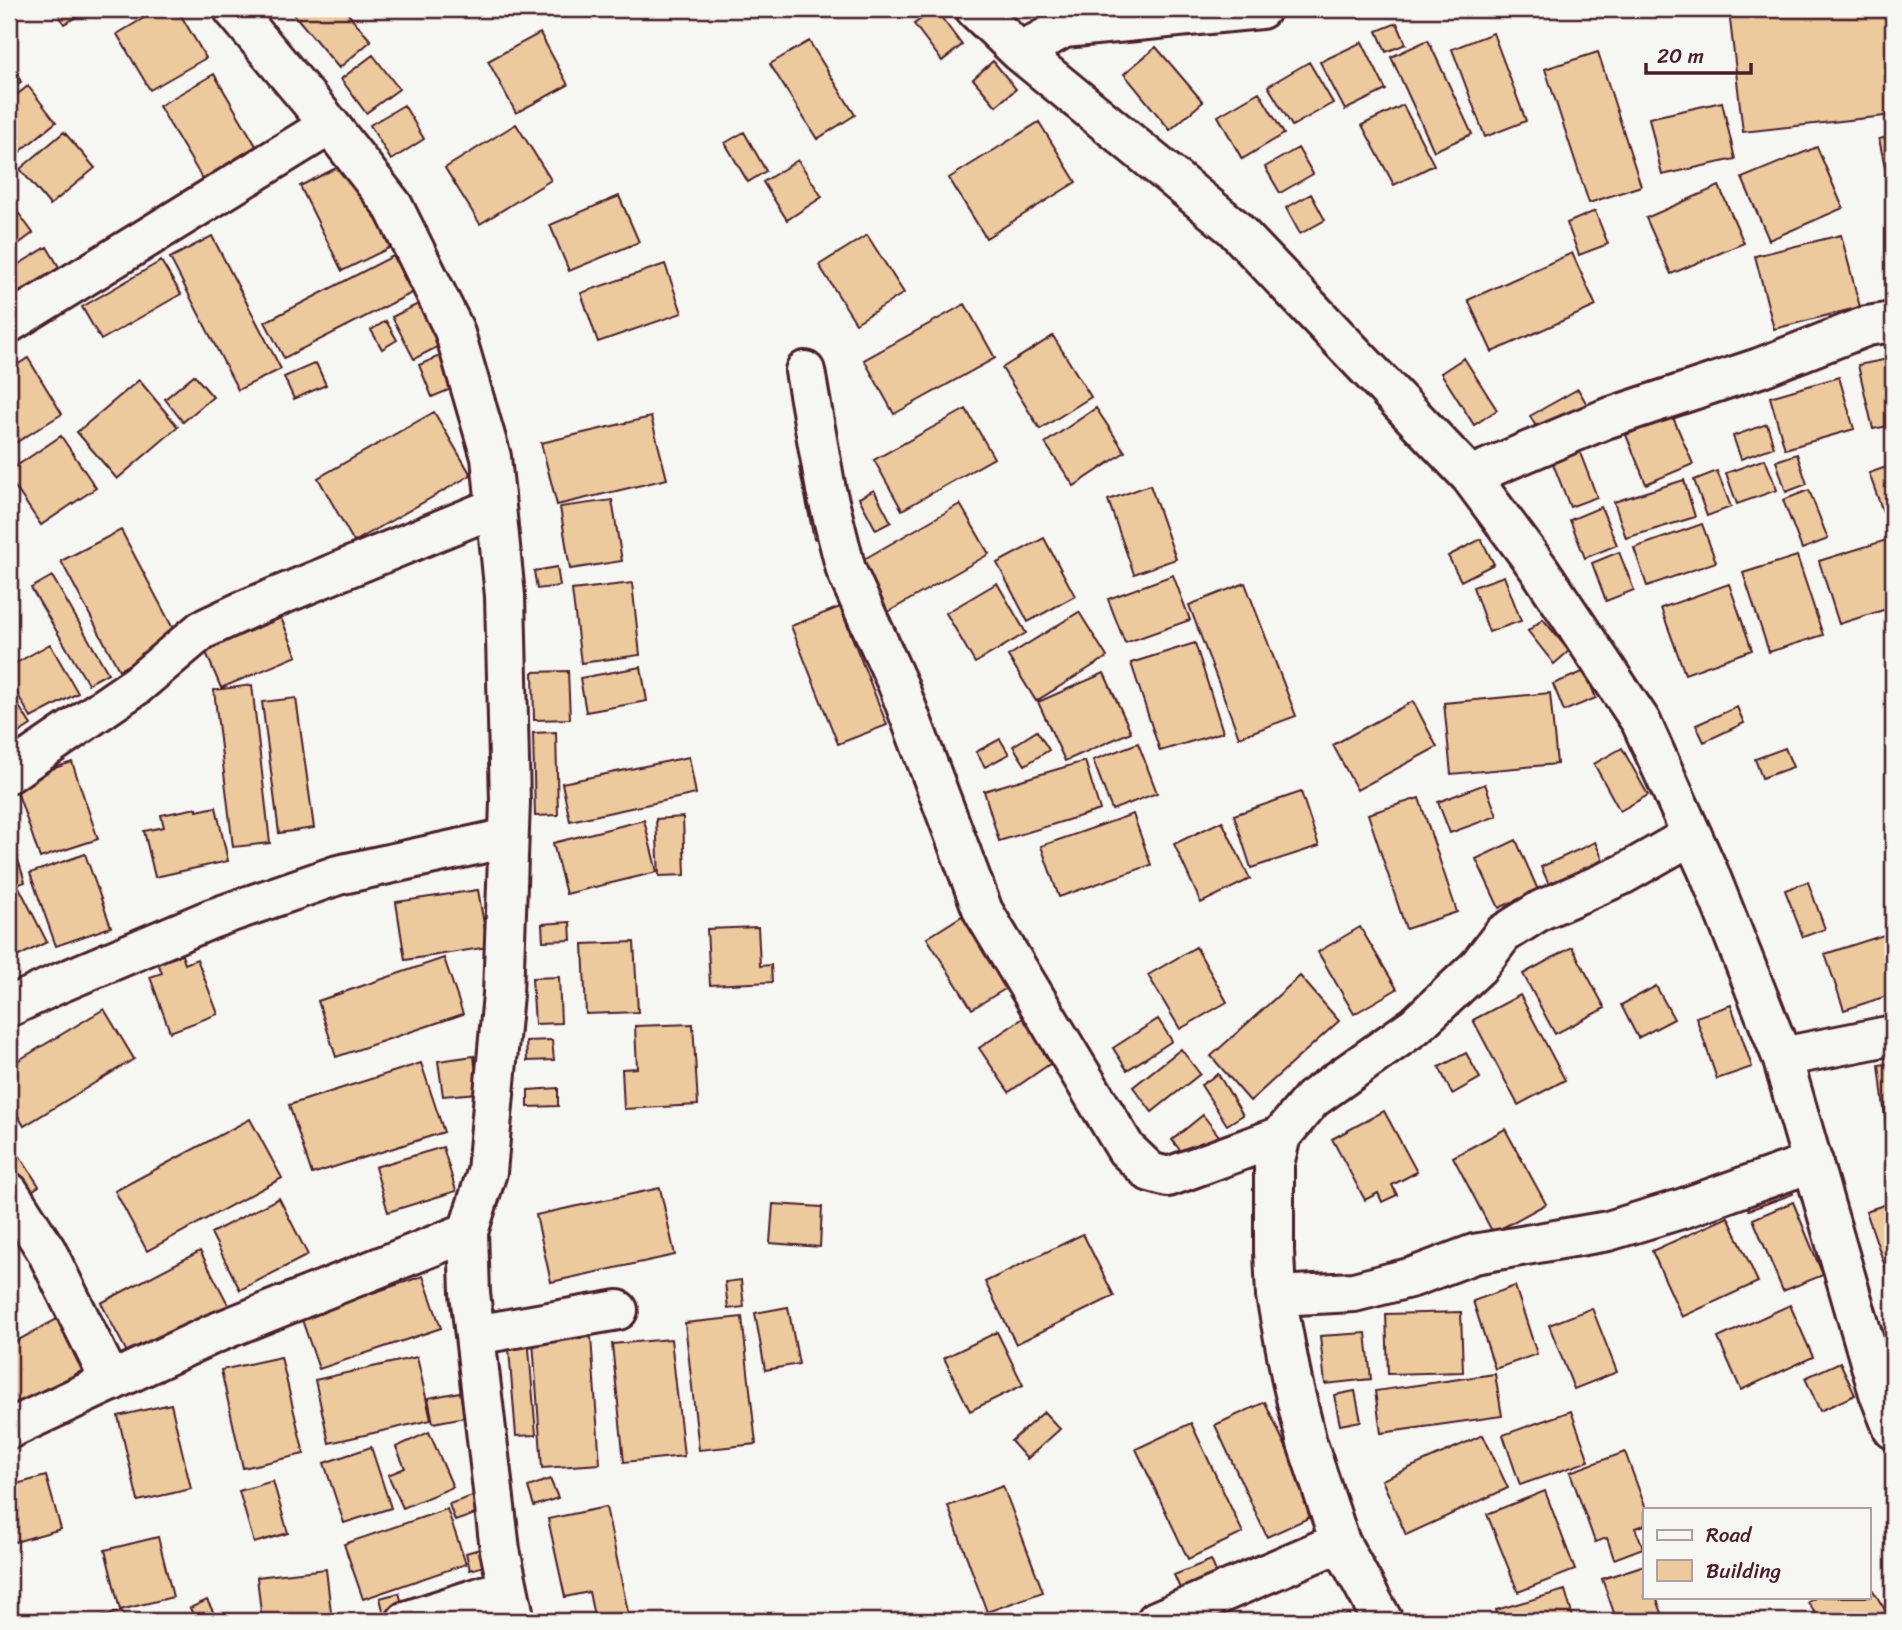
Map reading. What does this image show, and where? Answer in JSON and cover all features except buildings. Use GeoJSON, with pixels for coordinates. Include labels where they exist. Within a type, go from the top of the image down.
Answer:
{"type":"FeatureCollection","features":[{"type":"Feature","properties":{"kind":"street"},"geometry":{"type":"LineString","coordinates":[[233,9],[330,125],[393,206],[454,330],[491,457],[505,596],[510,802],[503,995],[487,1172],[468,1232],[470,1293],[500,1550],[511,1605],[406,1621]]}},
{"type":"Feature","properties":{"kind":"street"},"geometry":{"type":"LineString","coordinates":[[975,9],[1020,52],[1233,228],[1470,476],[1538,569],[1641,722],[1692,835],[1782,1057],[1879,1393],[1893,1429]]}},
{"type":"Feature","properties":{"kind":"street"},"geometry":{"type":"LineString","coordinates":[[1020,52],[1064,28],[1261,9]]}},
{"type":"Feature","properties":{"kind":"street"},"geometry":{"type":"LineString","coordinates":[[9,323],[330,125]]}},
{"type":"Feature","properties":{"kind":"street"},"geometry":{"type":"LineString","coordinates":[[1470,476],[1605,419],[1759,368],[1867,326],[1893,322]]}},
{"type":"Feature","properties":{"kind":"street"},"geometry":{"type":"LineString","coordinates":[[805,371],[826,490],[846,570],[898,685],[983,911],[1126,1149],[1150,1172],[1168,1177],[1281,1136]]}},
{"type":"Feature","properties":{"kind":"street"},"geometry":{"type":"LineString","coordinates":[[9,773],[137,685],[202,631],[247,608],[496,507]]}},
{"type":"Feature","properties":{"kind":"street"},"geometry":{"type":"LineString","coordinates":[[1383,1621],[1340,1542],[1307,1443],[1292,1381],[1276,1296],[1274,1164],[1281,1136],[1312,1099],[1415,1026],[1478,967],[1503,934],[1541,910],[1622,875],[1692,835]]}},
{"type":"Feature","properties":{"kind":"street"},"geometry":{"type":"LineString","coordinates":[[9,1007],[211,919],[338,876],[508,838]]}},
{"type":"Feature","properties":{"kind":"street"},"geometry":{"type":"LineString","coordinates":[[1782,1057],[1893,1035]]}},
{"type":"Feature","properties":{"kind":"street"},"geometry":{"type":"LineString","coordinates":[[1276,1296],[1354,1292],[1413,1277],[1474,1254],[1608,1231],[1684,1208],[1813,1162]]}},
{"type":"Feature","properties":{"kind":"street"},"geometry":{"type":"LineString","coordinates":[[9,1192],[46,1250],[111,1381]]}},
{"type":"Feature","properties":{"kind":"street"},"geometry":{"type":"LineString","coordinates":[[9,1429],[213,1334],[468,1232]]}},
{"type":"Feature","properties":{"kind":"street"},"geometry":{"type":"LineString","coordinates":[[475,1335],[618,1310]]}},
{"type":"Feature","properties":{"kind":"street"},"geometry":{"type":"LineString","coordinates":[[1156,1621],[1340,1542]]}}]}
